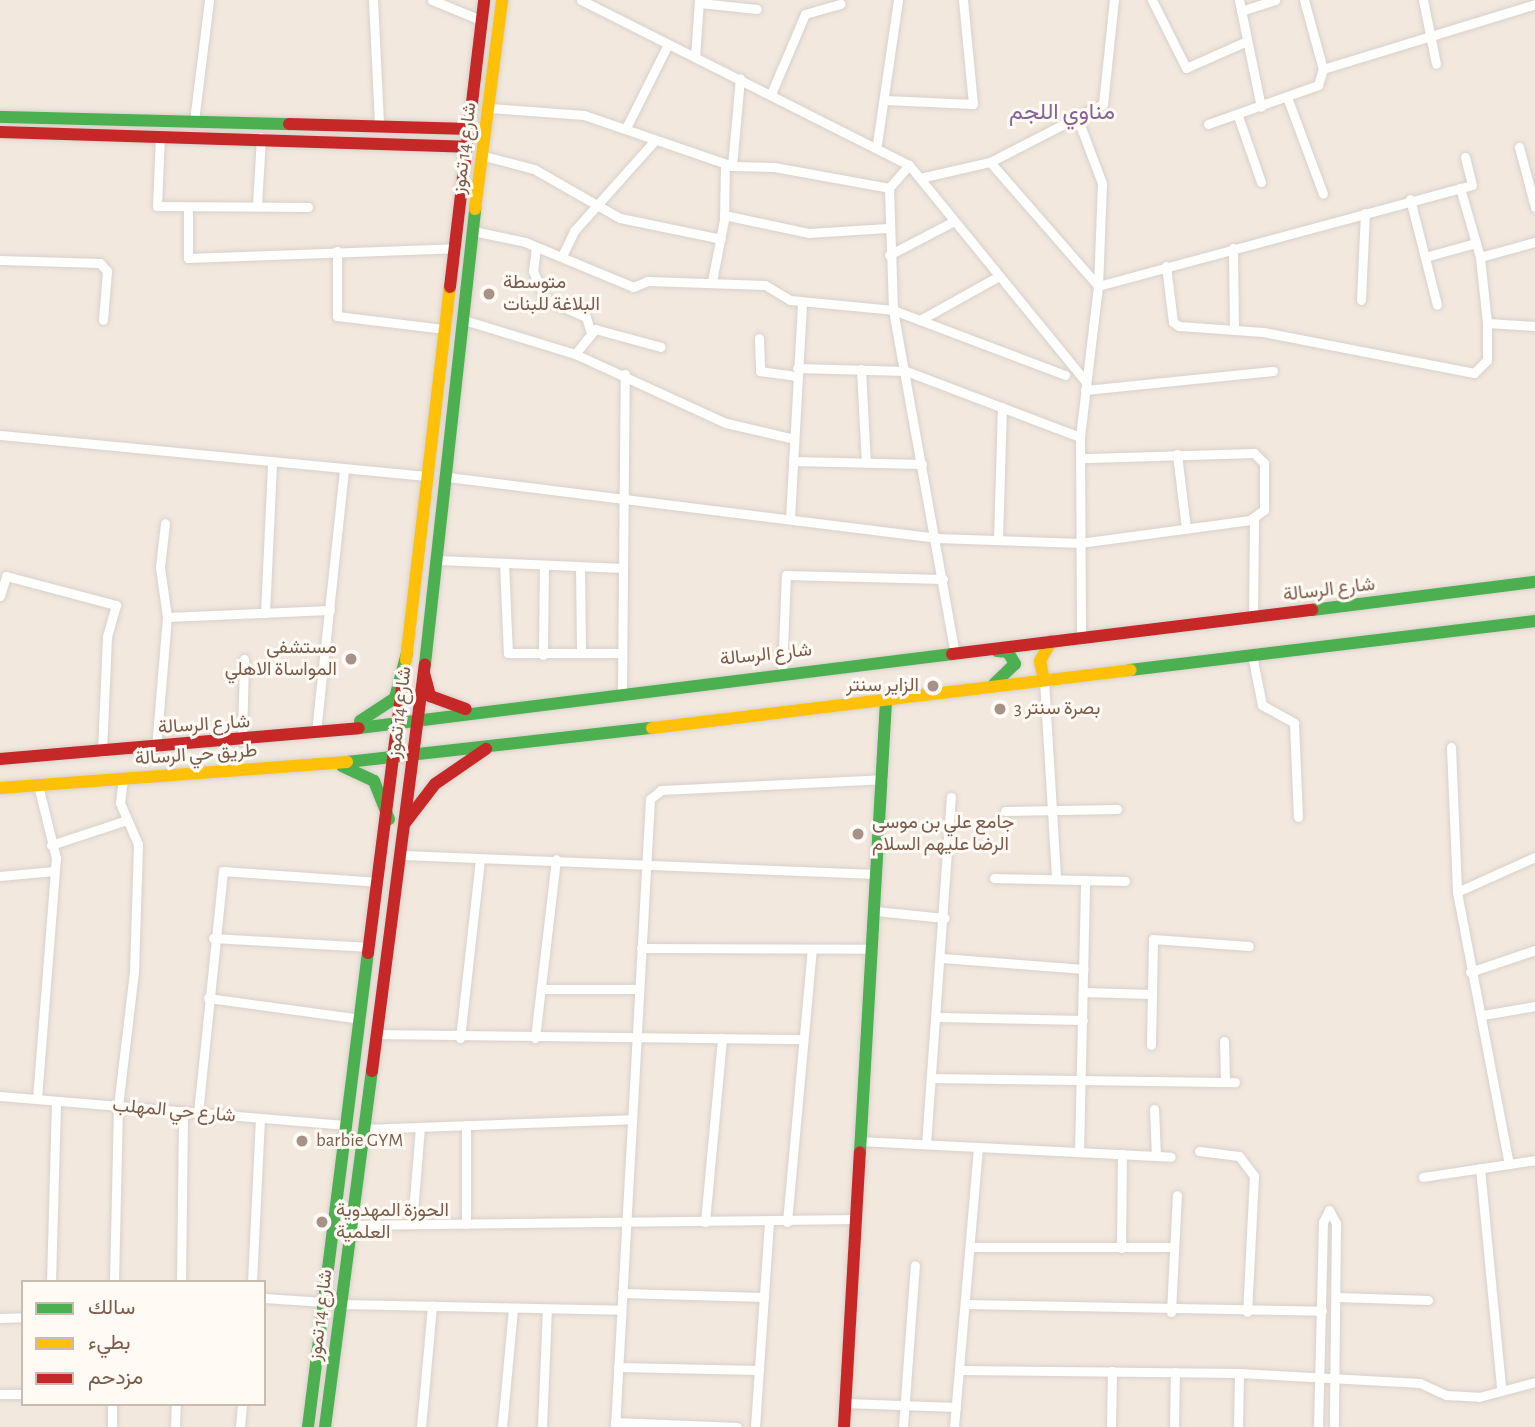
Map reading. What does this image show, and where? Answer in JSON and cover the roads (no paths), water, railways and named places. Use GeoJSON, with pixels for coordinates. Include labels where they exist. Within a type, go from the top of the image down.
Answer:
{"type":"FeatureCollection","features":[{"type":"Feature","properties":{"kind":"main road","name":"شارع 14 تموز"},"geometry":{"type":"LineString","coordinates":[[308,1427],[389,819],[397,722],[484,0]]}},
{"type":"Feature","properties":{"kind":"main road","name":"شارع 14 تموز"},"geometry":{"type":"LineString","coordinates":[[325,1427],[439,560],[461,319],[502,0]]}},
{"type":"Feature","properties":{"kind":"main road"},"geometry":{"type":"LineString","coordinates":[[0,117],[379,124],[470,129]]}},
{"type":"Feature","properties":{"kind":"main road"},"geometry":{"type":"LineString","coordinates":[[0,132],[261,137],[467,147]]}},
{"type":"Feature","properties":{"kind":"main road","name":"شارع الرسالة"},"geometry":{"type":"LineString","coordinates":[[0,759],[242,741],[622,692],[955,654],[1535,582]]}},
{"type":"Feature","properties":{"kind":"main road"},"geometry":{"type":"LineString","coordinates":[[394,759],[1535,621]]}},
{"type":"Feature","properties":{"kind":"main road"},"geometry":{"type":"LineString","coordinates":[[1044,680],[1040,661],[1051,641]]}},
{"type":"Feature","properties":{"kind":"main road"},"geometry":{"type":"LineString","coordinates":[[983,650],[1008,652],[1015,664],[1007,678],[986,687]]}},
{"type":"Feature","properties":{"kind":"main road"},"geometry":{"type":"LineString","coordinates":[[333,730],[387,708],[407,653]]}},
{"type":"Feature","properties":{"kind":"main road"},"geometry":{"type":"LineString","coordinates":[[424,673],[437,702],[481,712]]}},
{"type":"Feature","properties":{"kind":"main road"},"geometry":{"type":"LineString","coordinates":[[844,1427],[886,699]]}},
{"type":"Feature","properties":{"kind":"main road"},"geometry":{"type":"LineString","coordinates":[[405,823],[441,779],[490,747]]}},
{"type":"Feature","properties":{"kind":"main road","name":"طريق حي الرسالة"},"geometry":{"type":"LineString","coordinates":[[0,788],[394,759]]}},
{"type":"Feature","properties":{"kind":"main road"},"geometry":{"type":"LineString","coordinates":[[334,764],[374,781],[389,819]]}},
{"type":"Feature","properties":{"kind":"street"},"geometry":{"type":"LineString","coordinates":[[194,121],[209,0]]}},
{"type":"Feature","properties":{"kind":"street"},"geometry":{"type":"LineString","coordinates":[[373,0],[379,124]]}},
{"type":"Feature","properties":{"kind":"street"},"geometry":{"type":"LineString","coordinates":[[432,0],[481,20]]}},
{"type":"Feature","properties":{"kind":"street"},"geometry":{"type":"LineString","coordinates":[[581,0],[877,144],[909,165],[1085,386]]}},
{"type":"Feature","properties":{"kind":"street"},"geometry":{"type":"LineString","coordinates":[[877,144],[898,0]]}},
{"type":"Feature","properties":{"kind":"street"},"geometry":{"type":"LineString","coordinates":[[885,100],[973,104],[963,0]]}},
{"type":"Feature","properties":{"kind":"street"},"geometry":{"type":"LineString","coordinates":[[920,178],[990,162],[1103,104],[1107,95],[1114,0]]}},
{"type":"Feature","properties":{"kind":"street"},"geometry":{"type":"LineString","coordinates":[[1152,0],[1186,68],[1247,41]]}},
{"type":"Feature","properties":{"kind":"street"},"geometry":{"type":"LineString","coordinates":[[1239,0],[1261,107]]}},
{"type":"Feature","properties":{"kind":"street"},"geometry":{"type":"LineString","coordinates":[[1241,10],[1275,0]]}},
{"type":"Feature","properties":{"kind":"street"},"geometry":{"type":"LineString","coordinates":[[1423,0],[1436,64]]}},
{"type":"Feature","properties":{"kind":"street"},"geometry":{"type":"LineString","coordinates":[[695,57],[699,1],[757,9]]}},
{"type":"Feature","properties":{"kind":"street"},"geometry":{"type":"LineString","coordinates":[[1208,124],[1237,116],[1318,85],[1323,69],[1308,1]]}},
{"type":"Feature","properties":{"kind":"street"},"geometry":{"type":"LineString","coordinates":[[771,94],[805,14],[841,4]]}},
{"type":"Feature","properties":{"kind":"street"},"geometry":{"type":"LineString","coordinates":[[1323,69],[1429,39],[1535,4]]}},
{"type":"Feature","properties":{"kind":"street"},"geometry":{"type":"LineString","coordinates":[[626,128],[668,44]]}},
{"type":"Feature","properties":{"kind":"street"},"geometry":{"type":"LineString","coordinates":[[712,281],[721,239],[740,78]]}},
{"type":"Feature","properties":{"kind":"street"},"geometry":{"type":"LineString","coordinates":[[1287,97],[1323,194]]}},
{"type":"Feature","properties":{"kind":"street"},"geometry":{"type":"LineString","coordinates":[[490,108],[541,107],[626,128],[729,165],[774,167],[889,188]]}},
{"type":"Feature","properties":{"kind":"street"},"geometry":{"type":"LineString","coordinates":[[1237,116],[1261,182]]}},
{"type":"Feature","properties":{"kind":"street"},"geometry":{"type":"LineString","coordinates":[[1077,117],[1102,183],[1098,286],[1080,437],[1082,638]]}},
{"type":"Feature","properties":{"kind":"street"},"geometry":{"type":"LineString","coordinates":[[159,135],[157,206],[308,207]]}},
{"type":"Feature","properties":{"kind":"street"},"geometry":{"type":"LineString","coordinates":[[257,205],[261,137]]}},
{"type":"Feature","properties":{"kind":"street"},"geometry":{"type":"LineString","coordinates":[[562,256],[596,207],[655,140]]}},
{"type":"Feature","properties":{"kind":"street"},"geometry":{"type":"LineString","coordinates":[[1519,148],[1535,207]]}},
{"type":"Feature","properties":{"kind":"street"},"geometry":{"type":"LineString","coordinates":[[484,156],[534,169],[596,207],[647,227],[721,239]]}},
{"type":"Feature","properties":{"kind":"street"},"geometry":{"type":"LineString","coordinates":[[1098,286],[1410,199],[1472,185],[1465,157]]}},
{"type":"Feature","properties":{"kind":"street"},"geometry":{"type":"LineString","coordinates":[[990,162],[1098,286]]}},
{"type":"Feature","properties":{"kind":"street"},"geometry":{"type":"LineString","coordinates":[[909,165],[889,188],[887,228],[893,310],[937,538],[955,654]]}},
{"type":"Feature","properties":{"kind":"street"},"geometry":{"type":"LineString","coordinates":[[1167,266],[1173,323],[1234,329],[1469,373],[1487,360],[1487,323],[1480,257],[1460,188]]}},
{"type":"Feature","properties":{"kind":"street"},"geometry":{"type":"LineString","coordinates":[[1410,199],[1437,305]]}},
{"type":"Feature","properties":{"kind":"street"},"geometry":{"type":"LineString","coordinates":[[188,208],[187,258],[455,248]]}},
{"type":"Feature","properties":{"kind":"street"},"geometry":{"type":"LineString","coordinates":[[1361,300],[1365,212]]}},
{"type":"Feature","properties":{"kind":"street"},"geometry":{"type":"LineString","coordinates":[[724,215],[809,233],[887,228]]}},
{"type":"Feature","properties":{"kind":"street"},"geometry":{"type":"LineString","coordinates":[[889,255],[954,221]]}},
{"type":"Feature","properties":{"kind":"street"},"geometry":{"type":"LineString","coordinates":[[474,230],[537,247],[633,287],[648,281],[712,281],[765,285],[802,302],[893,310],[1065,375]]}},
{"type":"Feature","properties":{"kind":"street"},"geometry":{"type":"LineString","coordinates":[[1480,257],[1535,242]]}},
{"type":"Feature","properties":{"kind":"street"},"geometry":{"type":"LineString","coordinates":[[1425,257],[1476,243]]}},
{"type":"Feature","properties":{"kind":"street"},"geometry":{"type":"LineString","coordinates":[[537,247],[533,271],[545,299],[586,317],[590,330],[575,354]]}},
{"type":"Feature","properties":{"kind":"street"},"geometry":{"type":"LineString","coordinates":[[1233,248],[1234,329]]}},
{"type":"Feature","properties":{"kind":"street"},"geometry":{"type":"LineString","coordinates":[[337,251],[337,316],[445,329]]}},
{"type":"Feature","properties":{"kind":"street"},"geometry":{"type":"LineString","coordinates":[[0,260],[100,263],[107,271],[103,320]]}},
{"type":"Feature","properties":{"kind":"street"},"geometry":{"type":"LineString","coordinates":[[920,320],[999,276]]}},
{"type":"Feature","properties":{"kind":"street"},"geometry":{"type":"LineString","coordinates":[[790,519],[802,302]]}},
{"type":"Feature","properties":{"kind":"street"},"geometry":{"type":"LineString","coordinates":[[461,319],[575,354],[625,374],[726,423],[794,439]]}},
{"type":"Feature","properties":{"kind":"street"},"geometry":{"type":"LineString","coordinates":[[1487,323],[1535,326]]}},
{"type":"Feature","properties":{"kind":"street"},"geometry":{"type":"LineString","coordinates":[[590,330],[661,347]]}},
{"type":"Feature","properties":{"kind":"street"},"geometry":{"type":"LineString","coordinates":[[759,338],[760,371],[906,371],[1080,437]]}},
{"type":"Feature","properties":{"kind":"street"},"geometry":{"type":"LineString","coordinates":[[861,369],[866,463]]}},
{"type":"Feature","properties":{"kind":"street"},"geometry":{"type":"LineString","coordinates":[[1085,386],[1273,371]]}},
{"type":"Feature","properties":{"kind":"street"},"geometry":{"type":"LineString","coordinates":[[622,692],[625,374]]}},
{"type":"Feature","properties":{"kind":"street"},"geometry":{"type":"LineString","coordinates":[[998,540],[1002,407]]}},
{"type":"Feature","properties":{"kind":"street"},"geometry":{"type":"LineString","coordinates":[[0,435],[344,471],[427,476]]}},
{"type":"Feature","properties":{"kind":"street"},"geometry":{"type":"LineString","coordinates":[[1081,457],[1177,454],[1260,456],[1265,506],[1254,519],[1253,618]]}},
{"type":"Feature","properties":{"kind":"street"},"geometry":{"type":"LineString","coordinates":[[1177,454],[1186,528]]}},
{"type":"Feature","properties":{"kind":"street"},"geometry":{"type":"LineString","coordinates":[[793,461],[922,464]]}},
{"type":"Feature","properties":{"kind":"street"},"geometry":{"type":"LineString","coordinates":[[265,613],[272,464]]}},
{"type":"Feature","properties":{"kind":"street"},"geometry":{"type":"LineString","coordinates":[[316,732],[344,471]]}},
{"type":"Feature","properties":{"kind":"street"},"geometry":{"type":"LineString","coordinates":[[448,477],[937,538],[1080,542],[1254,519]]}},
{"type":"Feature","properties":{"kind":"street"},"geometry":{"type":"LineString","coordinates":[[156,748],[167,617],[160,567],[165,523]]}},
{"type":"Feature","properties":{"kind":"street"},"geometry":{"type":"LineString","coordinates":[[439,560],[623,568]]}},
{"type":"Feature","properties":{"kind":"street"},"geometry":{"type":"LineString","coordinates":[[504,563],[503,645],[517,657],[622,653]]}},
{"type":"Feature","properties":{"kind":"street"},"geometry":{"type":"LineString","coordinates":[[543,655],[544,565]]}},
{"type":"Feature","properties":{"kind":"street"},"geometry":{"type":"LineString","coordinates":[[580,566],[581,653]]}},
{"type":"Feature","properties":{"kind":"street"},"geometry":{"type":"LineString","coordinates":[[0,596],[3,574],[116,605],[107,637],[102,752]]}},
{"type":"Feature","properties":{"kind":"street"},"geometry":{"type":"LineString","coordinates":[[782,673],[786,575],[943,579]]}},
{"type":"Feature","properties":{"kind":"street"},"geometry":{"type":"LineString","coordinates":[[167,617],[330,610]]}},
{"type":"Feature","properties":{"kind":"street"},"geometry":{"type":"LineString","coordinates":[[1252,655],[1262,705],[1294,723],[1298,817]]}},
{"type":"Feature","properties":{"kind":"street"},"geometry":{"type":"LineString","coordinates":[[242,741],[244,659]]}},
{"type":"Feature","properties":{"kind":"street"},"geometry":{"type":"LineString","coordinates":[[1044,680],[1055,811],[1056,879]]}},
{"type":"Feature","properties":{"kind":"street"},"geometry":{"type":"LineString","coordinates":[[1451,747],[1457,892],[1470,972],[1483,1016],[1509,1164]]}},
{"type":"Feature","properties":{"kind":"street"},"geometry":{"type":"LineString","coordinates":[[114,1280],[118,1106],[134,972],[138,857],[127,820],[123,779]]}},
{"type":"Feature","properties":{"kind":"street"},"geometry":{"type":"LineString","coordinates":[[737,1427],[615,1424],[650,799],[661,790],[883,779]]}},
{"type":"Feature","properties":{"kind":"street"},"geometry":{"type":"LineString","coordinates":[[37,1099],[54,871],[38,785]]}},
{"type":"Feature","properties":{"kind":"street"},"geometry":{"type":"LineString","coordinates":[[926,1144],[935,1078],[951,797]]}},
{"type":"Feature","properties":{"kind":"street"},"geometry":{"type":"LineString","coordinates":[[1006,811],[1117,809]]}},
{"type":"Feature","properties":{"kind":"street"},"geometry":{"type":"LineString","coordinates":[[51,845],[127,820]]}},
{"type":"Feature","properties":{"kind":"street"},"geometry":{"type":"LineString","coordinates":[[401,855],[556,859],[645,868],[877,874]]}},
{"type":"Feature","properties":{"kind":"street"},"geometry":{"type":"LineString","coordinates":[[1457,892],[1535,857]]}},
{"type":"Feature","properties":{"kind":"street"},"geometry":{"type":"LineString","coordinates":[[460,1038],[480,859]]}},
{"type":"Feature","properties":{"kind":"street"},"geometry":{"type":"LineString","coordinates":[[535,1038],[556,859]]}},
{"type":"Feature","properties":{"kind":"street"},"geometry":{"type":"LineString","coordinates":[[198,1113],[212,938],[223,870],[379,882]]}},
{"type":"Feature","properties":{"kind":"street"},"geometry":{"type":"LineString","coordinates":[[0,876],[54,871]]}},
{"type":"Feature","properties":{"kind":"street"},"geometry":{"type":"LineString","coordinates":[[994,878],[1125,881]]}},
{"type":"Feature","properties":{"kind":"street"},"geometry":{"type":"LineString","coordinates":[[1079,1152],[1085,880]]}},
{"type":"Feature","properties":{"kind":"street"},"geometry":{"type":"LineString","coordinates":[[875,911],[946,918]]}},
{"type":"Feature","properties":{"kind":"street"},"geometry":{"type":"LineString","coordinates":[[212,938],[370,947]]}},
{"type":"Feature","properties":{"kind":"street"},"geometry":{"type":"LineString","coordinates":[[1151,1045],[1153,939],[1249,946]]}},
{"type":"Feature","properties":{"kind":"street"},"geometry":{"type":"LineString","coordinates":[[641,948],[872,949]]}},
{"type":"Feature","properties":{"kind":"street"},"geometry":{"type":"LineString","coordinates":[[787,1222],[812,949]]}},
{"type":"Feature","properties":{"kind":"street"},"geometry":{"type":"LineString","coordinates":[[1470,972],[1535,950]]}},
{"type":"Feature","properties":{"kind":"street"},"geometry":{"type":"LineString","coordinates":[[942,958],[1084,969]]}},
{"type":"Feature","properties":{"kind":"street"},"geometry":{"type":"LineString","coordinates":[[542,989],[639,989]]}},
{"type":"Feature","properties":{"kind":"street"},"geometry":{"type":"LineString","coordinates":[[1083,992],[1152,994]]}},
{"type":"Feature","properties":{"kind":"street"},"geometry":{"type":"LineString","coordinates":[[208,998],[361,1019]]}},
{"type":"Feature","properties":{"kind":"street"},"geometry":{"type":"LineString","coordinates":[[1483,1016],[1535,1006]]}},
{"type":"Feature","properties":{"kind":"street"},"geometry":{"type":"LineString","coordinates":[[938,1017],[1083,1020]]}},
{"type":"Feature","properties":{"kind":"street"},"geometry":{"type":"LineString","coordinates":[[377,1034],[460,1038],[803,1039]]}},
{"type":"Feature","properties":{"kind":"street"},"geometry":{"type":"LineString","coordinates":[[705,1222],[722,1038]]}},
{"type":"Feature","properties":{"kind":"street"},"geometry":{"type":"LineString","coordinates":[[935,1078],[1230,1082],[1224,1041]]}},
{"type":"Feature","properties":{"kind":"street","name":"شارع حي المهلب"},"geometry":{"type":"LineString","coordinates":[[0,1096],[347,1125]]}},
{"type":"Feature","properties":{"kind":"street"},"geometry":{"type":"LineString","coordinates":[[51,1280],[56,1101]]}},
{"type":"Feature","properties":{"kind":"street"},"geometry":{"type":"LineString","coordinates":[[1154,1109],[1156,1156]]}},
{"type":"Feature","properties":{"kind":"street"},"geometry":{"type":"LineString","coordinates":[[181,1280],[183,1111]]}},
{"type":"Feature","properties":{"kind":"street"},"geometry":{"type":"LineString","coordinates":[[252,1280],[260,1118]]}},
{"type":"Feature","properties":{"kind":"street"},"geometry":{"type":"LineString","coordinates":[[365,1129],[632,1119]]}},
{"type":"Feature","properties":{"kind":"street"},"geometry":{"type":"LineString","coordinates":[[466,1125],[466,1224]]}},
{"type":"Feature","properties":{"kind":"street"},"geometry":{"type":"LineString","coordinates":[[412,1224],[421,1127]]}},
{"type":"Feature","properties":{"kind":"street"},"geometry":{"type":"LineString","coordinates":[[859,1141],[1171,1157]]}},
{"type":"Feature","properties":{"kind":"street"},"geometry":{"type":"LineString","coordinates":[[954,1427],[978,1147]]}},
{"type":"Feature","properties":{"kind":"street"},"geometry":{"type":"LineString","coordinates":[[1199,1151],[1239,1156],[1254,1176],[1247,1311]]}},
{"type":"Feature","properties":{"kind":"street"},"geometry":{"type":"LineString","coordinates":[[1121,1248],[1122,1154]]}},
{"type":"Feature","properties":{"kind":"street"},"geometry":{"type":"LineString","coordinates":[[1423,1177],[1535,1160]]}},
{"type":"Feature","properties":{"kind":"street"},"geometry":{"type":"LineString","coordinates":[[1480,1168],[1501,1387]]}},
{"type":"Feature","properties":{"kind":"street"},"geometry":{"type":"LineString","coordinates":[[1171,1312],[1177,1195]]}},
{"type":"Feature","properties":{"kind":"street"},"geometry":{"type":"LineString","coordinates":[[1318,1427],[1329,1210],[1336,1219],[1334,1427]]}},
{"type":"Feature","properties":{"kind":"street"},"geometry":{"type":"LineString","coordinates":[[352,1224],[787,1222],[854,1219]]}},
{"type":"Feature","properties":{"kind":"street"},"geometry":{"type":"LineString","coordinates":[[755,1427],[769,1222]]}},
{"type":"Feature","properties":{"kind":"street"},"geometry":{"type":"LineString","coordinates":[[970,1247],[1174,1247]]}},
{"type":"Feature","properties":{"kind":"street"},"geometry":{"type":"LineString","coordinates":[[904,1427],[915,1265]]}},
{"type":"Feature","properties":{"kind":"street"},"geometry":{"type":"LineString","coordinates":[[622,1293],[764,1297]]}},
{"type":"Feature","properties":{"kind":"street"},"geometry":{"type":"LineString","coordinates":[[1337,1297],[1429,1300]]}},
{"type":"Feature","properties":{"kind":"street"},"geometry":{"type":"LineString","coordinates":[[266,1298],[324,1302]]}},
{"type":"Feature","properties":{"kind":"street"},"geometry":{"type":"LineString","coordinates":[[341,1304],[621,1310]]}},
{"type":"Feature","properties":{"kind":"street"},"geometry":{"type":"LineString","coordinates":[[965,1304],[1171,1312],[1322,1311]]}},
{"type":"Feature","properties":{"kind":"street"},"geometry":{"type":"LineString","coordinates":[[421,1427],[432,1305]]}},
{"type":"Feature","properties":{"kind":"street"},"geometry":{"type":"LineString","coordinates":[[502,1427],[513,1308]]}},
{"type":"Feature","properties":{"kind":"street"},"geometry":{"type":"LineString","coordinates":[[542,1427],[547,1309]]}},
{"type":"Feature","properties":{"kind":"street"},"geometry":{"type":"LineString","coordinates":[[0,1318],[21,1317]]}},
{"type":"Feature","properties":{"kind":"street"},"geometry":{"type":"LineString","coordinates":[[618,1367],[759,1370]]}},
{"type":"Feature","properties":{"kind":"street"},"geometry":{"type":"LineString","coordinates":[[960,1370],[1238,1373],[1319,1381],[1423,1384],[1446,1395],[1479,1397],[1501,1387],[1535,1382]]}},
{"type":"Feature","properties":{"kind":"street"},"geometry":{"type":"LineString","coordinates":[[1111,1427],[1112,1371]]}},
{"type":"Feature","properties":{"kind":"street"},"geometry":{"type":"LineString","coordinates":[[1174,1427],[1175,1372]]}},
{"type":"Feature","properties":{"kind":"street"},"geometry":{"type":"LineString","coordinates":[[1238,1373],[1238,1427]]}},
{"type":"Feature","properties":{"kind":"street"},"geometry":{"type":"LineString","coordinates":[[0,1394],[21,1394]]}},
{"type":"Feature","properties":{"kind":"street"},"geometry":{"type":"LineString","coordinates":[[845,1403],[956,1407]]}},
{"type":"Feature","properties":{"kind":"street"},"geometry":{"type":"LineString","coordinates":[[112,1406],[112,1427]]}},
{"type":"Feature","properties":{"kind":"street"},"geometry":{"type":"LineString","coordinates":[[175,1427],[176,1406]]}},
{"type":"Feature","properties":{"kind":"street"},"geometry":{"type":"LineString","coordinates":[[240,1427],[242,1406]]}},
{"type":"Feature","properties":{"kind":"place","name":"متوسطة البلاغة للبنات"},"geometry":{"type":"Point","coordinates":[489,294]}},
{"type":"Feature","properties":{"kind":"place","name":"مستشفى المواساة اﻻهلي"},"geometry":{"type":"Point","coordinates":[351,659]}},
{"type":"Feature","properties":{"kind":"place","name":"الزاير سنتر"},"geometry":{"type":"Point","coordinates":[933,686]}},
{"type":"Feature","properties":{"kind":"place","name":"بصرة سنتر 3"},"geometry":{"type":"Point","coordinates":[1000,709]}},
{"type":"Feature","properties":{"kind":"place","name":"جامع علي بن موسى الرضا عليهم السلام"},"geometry":{"type":"Point","coordinates":[858,834]}},
{"type":"Feature","properties":{"kind":"place","name":"barbie GYM"},"geometry":{"type":"Point","coordinates":[302,1141]}},
{"type":"Feature","properties":{"kind":"place","name":"الحوزة المهدوية العلمية"},"geometry":{"type":"Point","coordinates":[322,1222]}},
{"type":"Feature","properties":{"kind":"district","name":"مناوي اللجم"},"geometry":{"type":"Point","coordinates":[1062,113]}}]}
